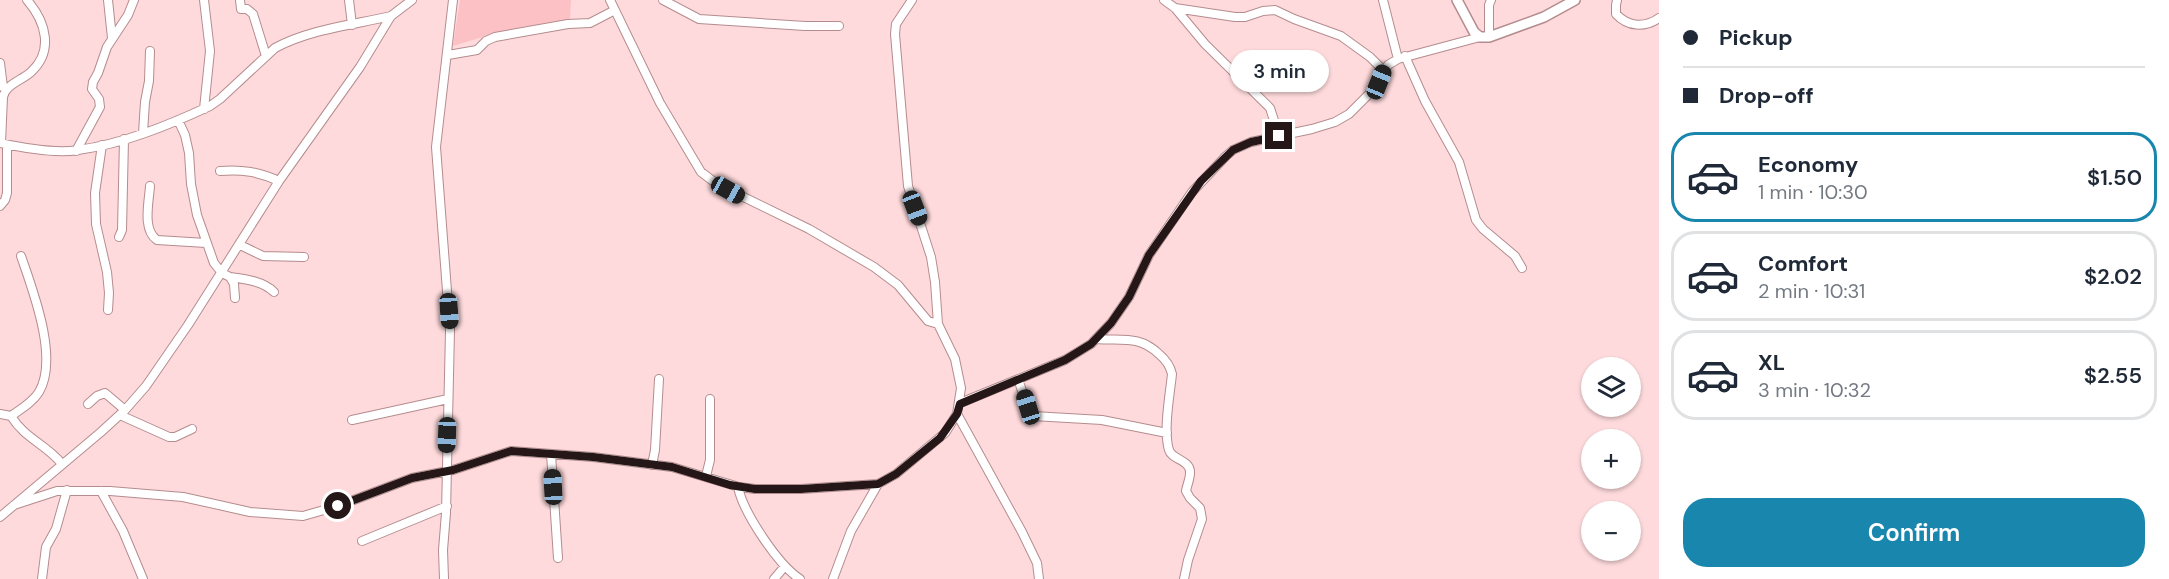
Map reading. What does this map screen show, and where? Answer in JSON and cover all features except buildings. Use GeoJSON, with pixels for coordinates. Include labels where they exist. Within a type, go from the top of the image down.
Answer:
{"type":"FeatureCollection","features":[{"type":"Feature","properties":{"kind":"main road"},"geometry":{"type":"LineString","coordinates":[[1457,0],[1474,32],[1485,37],[1544,17],[1575,0]]}},
{"type":"Feature","properties":{"kind":"street"},"geometry":{"type":"LineString","coordinates":[[3,88],[31,72],[44,55],[46,47],[44,32],[27,0]]}},
{"type":"Feature","properties":{"kind":"street"},"geometry":{"type":"LineString","coordinates":[[108,0],[112,38]]}},
{"type":"Feature","properties":{"kind":"street"},"geometry":{"type":"LineString","coordinates":[[76,151],[100,107],[99,99],[92,87],[112,38],[135,0]]}},
{"type":"Feature","properties":{"kind":"street"},"geometry":{"type":"LineString","coordinates":[[204,0],[210,51],[204,109]]}},
{"type":"Feature","properties":{"kind":"street"},"geometry":{"type":"LineString","coordinates":[[240,0],[241,9],[248,9],[253,14],[266,56]]}},
{"type":"Feature","properties":{"kind":"street"},"geometry":{"type":"LineString","coordinates":[[349,0],[352,25]]}},
{"type":"Feature","properties":{"kind":"street"},"geometry":{"type":"LineString","coordinates":[[0,517],[123,412],[152,377],[222,273],[279,181],[360,67],[391,16],[412,0]]}},
{"type":"Feature","properties":{"kind":"street"},"geometry":{"type":"LineString","coordinates":[[444,579],[450,330],[436,147],[453,0]]}},
{"type":"Feature","properties":{"kind":"street"},"geometry":{"type":"LineString","coordinates":[[610,0],[660,103],[701,172],[717,184],[809,229],[874,267],[898,285],[928,321],[938,324]]}},
{"type":"Feature","properties":{"kind":"street"},"geometry":{"type":"LineString","coordinates":[[663,0],[699,19],[839,26]]}},
{"type":"Feature","properties":{"kind":"street"},"geometry":{"type":"LineString","coordinates":[[14,505],[57,491],[101,491],[183,496],[250,512],[303,516],[338,506],[412,478],[446,471],[511,451],[672,467],[738,487],[763,489],[878,484],[896,474],[945,433],[957,414],[961,388],[949,344],[938,324],[931,258],[908,186],[902,137],[895,34],[896,24],[912,0]]}},
{"type":"Feature","properties":{"kind":"street"},"geometry":{"type":"LineString","coordinates":[[1164,0],[1175,8],[1205,44],[1270,108],[1279,136]]}},
{"type":"Feature","properties":{"kind":"street"},"geometry":{"type":"LineString","coordinates":[[1383,0],[1402,58],[1459,162],[1476,220],[1483,229],[1515,256],[1522,268]]}},
{"type":"Feature","properties":{"kind":"street"},"geometry":{"type":"LineString","coordinates":[[960,404],[1065,360],[1096,339],[1111,323],[1129,297],[1149,255],[1201,181],[1233,150],[1251,142],[1335,122],[1349,114],[1374,89],[1388,65],[1402,58],[1485,37],[1491,0]]}},
{"type":"Feature","properties":{"kind":"street"},"geometry":{"type":"LineString","coordinates":[[1617,0],[1616,14],[1629,23],[1643,25],[1659,18]]}},
{"type":"Feature","properties":{"kind":"street"},"geometry":{"type":"LineString","coordinates":[[1175,8],[1235,17],[1275,10],[1341,36],[1384,70]]}},
{"type":"Feature","properties":{"kind":"street"},"geometry":{"type":"LineString","coordinates":[[448,55],[477,50],[486,41],[495,37],[513,36],[568,24],[590,23],[615,10]]}},
{"type":"Feature","properties":{"kind":"street"},"geometry":{"type":"LineString","coordinates":[[3,144],[76,151],[143,133],[204,109],[220,99],[266,56],[285,42],[391,16]]}},
{"type":"Feature","properties":{"kind":"street"},"geometry":{"type":"LineString","coordinates":[[143,133],[150,51]]}},
{"type":"Feature","properties":{"kind":"street"},"geometry":{"type":"LineString","coordinates":[[0,63],[7,193],[0,206]]}},
{"type":"Feature","properties":{"kind":"street"},"geometry":{"type":"LineString","coordinates":[[178,120],[185,135],[189,153],[194,205],[214,263],[222,273],[230,277],[249,280],[269,287],[274,292]]}},
{"type":"Feature","properties":{"kind":"street"},"geometry":{"type":"LineString","coordinates":[[119,237],[122,230],[124,139]]}},
{"type":"Feature","properties":{"kind":"street"},"geometry":{"type":"LineString","coordinates":[[102,145],[95,193],[96,224],[109,286],[108,310]]}},
{"type":"Feature","properties":{"kind":"street"},"geometry":{"type":"LineString","coordinates":[[220,171],[250,171],[279,181]]}},
{"type":"Feature","properties":{"kind":"street"},"geometry":{"type":"LineString","coordinates":[[150,186],[148,226],[152,237],[157,240],[206,243]]}},
{"type":"Feature","properties":{"kind":"street"},"geometry":{"type":"LineString","coordinates":[[240,245],[263,256],[304,257]]}},
{"type":"Feature","properties":{"kind":"street"},"geometry":{"type":"LineString","coordinates":[[11,416],[29,403],[40,391],[46,367],[41,320],[21,256]]}},
{"type":"Feature","properties":{"kind":"street"},"geometry":{"type":"LineString","coordinates":[[230,277],[234,284],[235,298]]}},
{"type":"Feature","properties":{"kind":"street"},"geometry":{"type":"LineString","coordinates":[[1096,339],[1144,342],[1167,362],[1172,374],[1167,433],[1171,453],[1189,467],[1191,472],[1186,491],[1202,512],[1201,526],[1188,560],[1184,579]]}},
{"type":"Feature","properties":{"kind":"street"},"geometry":{"type":"LineString","coordinates":[[652,465],[659,379]]}},
{"type":"Feature","properties":{"kind":"street"},"geometry":{"type":"LineString","coordinates":[[1018,379],[1030,414],[1033,416],[1102,420],[1167,433]]}},
{"type":"Feature","properties":{"kind":"street"},"geometry":{"type":"LineString","coordinates":[[88,404],[97,396],[105,393],[123,412],[169,437],[175,437],[192,429]]}},
{"type":"Feature","properties":{"kind":"street"},"geometry":{"type":"LineString","coordinates":[[352,420],[448,399]]}},
{"type":"Feature","properties":{"kind":"street"},"geometry":{"type":"LineString","coordinates":[[706,476],[710,460],[710,399]]}},
{"type":"Feature","properties":{"kind":"street"},"geometry":{"type":"LineString","coordinates":[[0,414],[11,416],[24,434],[62,464]]}},
{"type":"Feature","properties":{"kind":"street"},"geometry":{"type":"LineString","coordinates":[[957,414],[1022,532],[1036,563],[1040,579]]}},
{"type":"Feature","properties":{"kind":"street"},"geometry":{"type":"LineString","coordinates":[[551,454],[558,558]]}},
{"type":"Feature","properties":{"kind":"street"},"geometry":{"type":"LineString","coordinates":[[833,579],[851,531],[878,484]]}},
{"type":"Feature","properties":{"kind":"street"},"geometry":{"type":"LineString","coordinates":[[738,487],[747,511],[785,566],[800,579]]}},
{"type":"Feature","properties":{"kind":"street"},"geometry":{"type":"LineString","coordinates":[[42,579],[46,547],[56,529],[67,490]]}},
{"type":"Feature","properties":{"kind":"street"},"geometry":{"type":"LineString","coordinates":[[101,491],[123,531],[143,579]]}},
{"type":"Feature","properties":{"kind":"street"},"geometry":{"type":"LineString","coordinates":[[362,541],[447,506]]}},
{"type":"Feature","properties":{"kind":"street"},"geometry":{"type":"LineString","coordinates":[[774,579],[785,566]]}},
{"type":"Feature","properties":{"kind":"shaded area"},"geometry":{"type":"Polygon","coordinates":[[[460,0],[571,0],[570,19],[486,36],[453,46],[460,0]]]}},
{"type":"Feature","properties":{"kind":"route"},"geometry":{"type":"LineString","coordinates":[[338,506],[412,478],[453,470],[511,451],[593,457],[672,467],[730,485],[755,489],[801,489],[878,484],[896,474],[940,438],[950,426],[960,404],[1065,360],[1091,344],[1111,323],[1129,297],[1149,255],[1201,181],[1233,150],[1251,142],[1279,136]]}}]}
